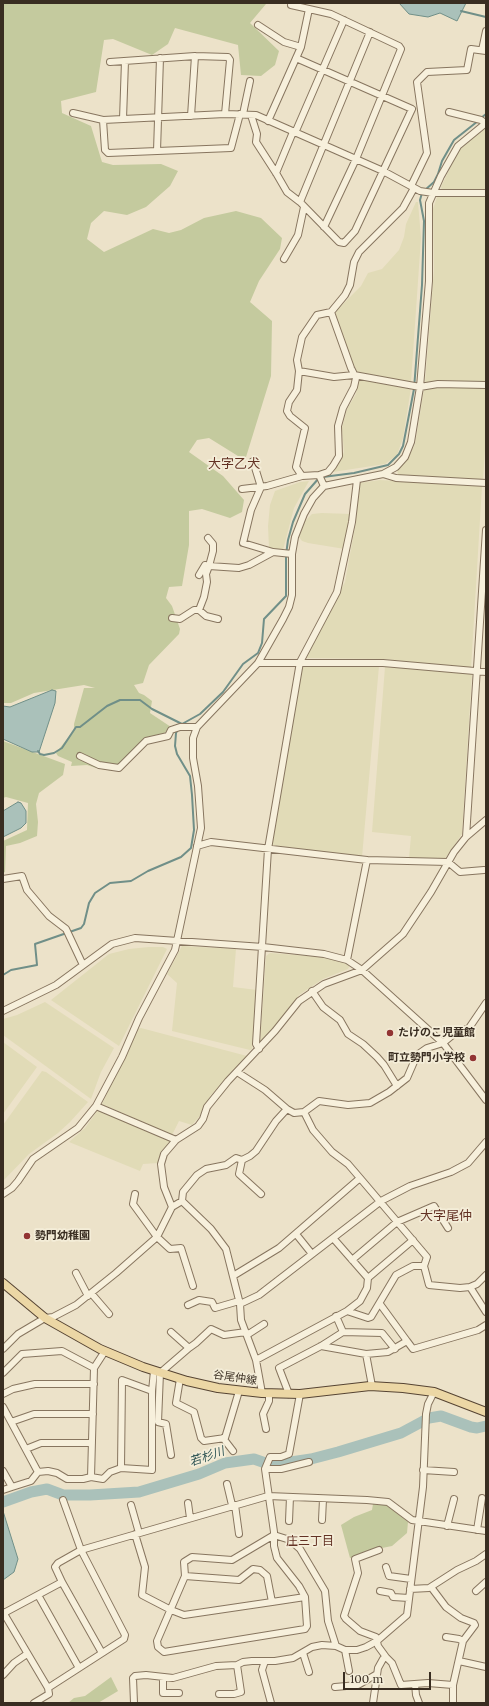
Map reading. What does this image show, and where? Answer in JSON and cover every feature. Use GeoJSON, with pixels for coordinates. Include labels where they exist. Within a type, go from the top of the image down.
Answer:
{"type":"FeatureCollection","features":[{"type":"Feature","properties":{"kind":"main road","name":"谷尾仲線"},"geometry":{"type":"LineString","coordinates":[[3,1283],[45,1318],[105,1351],[157,1372],[180,1379],[218,1388],[239,1391],[289,1394],[372,1386],[403,1388],[434,1392],[486,1412]]}},
{"type":"Feature","properties":{"kind":"street"},"geometry":{"type":"LineString","coordinates":[[291,5],[331,14],[399,46],[401,49],[356,159],[324,227]]}},
{"type":"Feature","properties":{"kind":"street"},"geometry":{"type":"LineString","coordinates":[[268,121],[296,58],[309,9]]}},
{"type":"Feature","properties":{"kind":"street"},"geometry":{"type":"LineString","coordinates":[[276,173],[324,69],[344,20]]}},
{"type":"Feature","properties":{"kind":"street"},"geometry":{"type":"LineString","coordinates":[[258,25],[284,42],[300,47]]}},
{"type":"Feature","properties":{"kind":"street"},"geometry":{"type":"LineString","coordinates":[[302,476],[296,467],[296,462],[305,428],[290,416],[287,411],[291,397],[296,390],[299,370],[297,360],[302,337],[318,315],[331,312],[350,285],[354,262],[359,252],[403,208],[427,153],[417,82],[427,72],[467,70],[471,49],[484,51],[486,31]]}},
{"type":"Feature","properties":{"kind":"street"},"geometry":{"type":"LineString","coordinates":[[284,259],[298,235],[302,205],[324,145],[370,32]]}},
{"type":"Feature","properties":{"kind":"street"},"geometry":{"type":"LineString","coordinates":[[191,116],[195,56]]}},
{"type":"Feature","properties":{"kind":"street"},"geometry":{"type":"LineString","coordinates":[[110,62],[195,56],[228,57],[230,60],[225,114]]}},
{"type":"Feature","properties":{"kind":"street"},"geometry":{"type":"LineString","coordinates":[[157,151],[160,58]]}},
{"type":"Feature","properties":{"kind":"street"},"geometry":{"type":"LineString","coordinates":[[296,58],[350,80],[422,113]]}},
{"type":"Feature","properties":{"kind":"street"},"geometry":{"type":"LineString","coordinates":[[123,119],[125,61]]}},
{"type":"Feature","properties":{"kind":"street"},"geometry":{"type":"LineString","coordinates":[[103,120],[105,150],[108,153],[231,148],[242,114],[250,81]]}},
{"type":"Feature","properties":{"kind":"street"},"geometry":{"type":"LineString","coordinates":[[251,115],[257,134],[256,142],[276,173],[286,192],[302,205],[339,242],[344,243],[355,231],[412,109]]}},
{"type":"Feature","properties":{"kind":"street"},"geometry":{"type":"LineString","coordinates":[[242,489],[261,487],[302,476],[321,479],[357,480],[383,474],[396,468],[405,457],[412,442],[416,386],[429,281],[429,209],[433,193],[458,146],[485,123],[481,120],[449,112]]}},
{"type":"Feature","properties":{"kind":"street"},"geometry":{"type":"LineString","coordinates":[[73,113],[103,120],[225,114],[251,115],[383,171],[423,192],[486,193]]}},
{"type":"Feature","properties":{"kind":"street"},"geometry":{"type":"LineString","coordinates":[[3,1194],[12,1188],[18,1181],[33,1159],[78,1128],[96,1106],[122,1056],[138,1018],[175,950],[201,828],[192,745],[193,738],[197,727],[258,663],[273,639],[289,607],[293,582],[288,553],[304,514],[321,479],[333,466],[339,456],[338,426],[343,408],[354,387],[356,378],[331,312]]}},
{"type":"Feature","properties":{"kind":"street"},"geometry":{"type":"LineString","coordinates":[[299,370],[334,377],[354,375],[416,386],[438,384],[486,385]]}},
{"type":"Feature","properties":{"kind":"street"},"geometry":{"type":"LineString","coordinates":[[253,461],[261,487],[251,510],[243,543],[273,552],[288,553]]}},
{"type":"Feature","properties":{"kind":"street"},"geometry":{"type":"LineString","coordinates":[[383,474],[396,478],[486,483]]}},
{"type":"Feature","properties":{"kind":"street"},"geometry":{"type":"LineString","coordinates":[[259,1049],[256,1044],[268,848],[300,662],[337,592],[352,522],[357,480]]}},
{"type":"Feature","properties":{"kind":"street"},"geometry":{"type":"LineString","coordinates":[[466,837],[486,530]]}},
{"type":"Feature","properties":{"kind":"street"},"geometry":{"type":"LineString","coordinates":[[199,610],[204,597],[207,582],[206,574],[214,544],[208,538]]}},
{"type":"Feature","properties":{"kind":"street"},"geometry":{"type":"LineString","coordinates":[[200,575],[205,565],[245,567],[273,552]]}},
{"type":"Feature","properties":{"kind":"street"},"geometry":{"type":"LineString","coordinates":[[172,618],[180,619],[194,610],[199,610],[206,616],[218,619]]}},
{"type":"Feature","properties":{"kind":"street"},"geometry":{"type":"LineString","coordinates":[[258,663],[383,662],[486,672]]}},
{"type":"Feature","properties":{"kind":"street"},"geometry":{"type":"LineString","coordinates":[[80,756],[99,765],[118,768],[146,741],[168,736],[172,730],[180,727],[197,727]]}},
{"type":"Feature","properties":{"kind":"street"},"geometry":{"type":"LineString","coordinates":[[172,1207],[164,1187],[161,1164],[164,1154],[176,1140],[198,1126],[203,1119],[207,1107],[259,1049],[299,1001],[324,984],[362,970],[403,934],[431,892],[448,862],[466,837],[486,820]]}},
{"type":"Feature","properties":{"kind":"street"},"geometry":{"type":"LineString","coordinates":[[197,846],[211,842],[367,860],[448,862],[460,872],[484,870]]}},
{"type":"Feature","properties":{"kind":"street"},"geometry":{"type":"LineString","coordinates":[[347,960],[367,860]]}},
{"type":"Feature","properties":{"kind":"street"},"geometry":{"type":"LineString","coordinates":[[3,879],[22,876],[27,890],[49,916],[66,929],[83,964]]}},
{"type":"Feature","properties":{"kind":"street"},"geometry":{"type":"LineString","coordinates":[[3,1010],[46,990],[102,949],[123,940],[146,938],[176,942],[263,947],[324,954],[347,960],[362,970],[443,1043],[486,1100]]}},
{"type":"Feature","properties":{"kind":"street"},"geometry":{"type":"LineString","coordinates":[[312,991],[323,1007],[340,1020],[348,1034],[364,1044],[377,1057],[384,1065],[397,1086]]}},
{"type":"Feature","properties":{"kind":"street"},"geometry":{"type":"LineString","coordinates":[[237,1072],[265,1090],[287,1109],[294,1113],[304,1112],[319,1101],[348,1105],[370,1103],[389,1092],[407,1078],[418,1055],[427,1048],[443,1043],[454,1034],[469,1028],[486,1003]]}},
{"type":"Feature","properties":{"kind":"street"},"geometry":{"type":"LineString","coordinates":[[96,1106],[176,1140]]}},
{"type":"Feature","properties":{"kind":"street"},"geometry":{"type":"LineString","coordinates":[[262,1194],[239,1174],[242,1160],[256,1151],[276,1121],[287,1109]]}},
{"type":"Feature","properties":{"kind":"street"},"geometry":{"type":"LineString","coordinates":[[304,1112],[313,1130],[332,1152],[348,1164],[427,1257],[424,1266],[429,1285],[460,1288],[470,1287],[477,1284],[486,1275]]}},
{"type":"Feature","properties":{"kind":"street"},"geometry":{"type":"LineString","coordinates":[[188,1305],[199,1300],[212,1302],[215,1308],[239,1303],[259,1296],[381,1201],[410,1186],[451,1172],[468,1163],[486,1142]]}},
{"type":"Feature","properties":{"kind":"street"},"geometry":{"type":"LineString","coordinates":[[182,1201],[183,1192],[190,1182],[206,1169],[221,1167],[236,1158],[242,1160]]}},
{"type":"Feature","properties":{"kind":"street"},"geometry":{"type":"LineString","coordinates":[[233,1276],[279,1248],[360,1178]]}},
{"type":"Feature","properties":{"kind":"street"},"geometry":{"type":"LineString","coordinates":[[134,1194],[134,1204],[157,1237],[170,1249],[181,1248],[193,1286]]}},
{"type":"Feature","properties":{"kind":"street"},"geometry":{"type":"LineString","coordinates":[[3,1349],[18,1334],[45,1318],[53,1316],[76,1305],[90,1294],[157,1237],[172,1207],[182,1201]]}},
{"type":"Feature","properties":{"kind":"street"},"geometry":{"type":"LineString","coordinates":[[182,1201],[211,1229],[226,1249],[239,1303],[241,1320],[269,1401],[263,1414],[266,1429]]}},
{"type":"Feature","properties":{"kind":"street"},"geometry":{"type":"LineString","coordinates":[[352,1260],[397,1222],[434,1206],[448,1228]]}},
{"type":"Feature","properties":{"kind":"street"},"geometry":{"type":"LineString","coordinates":[[296,1234],[312,1254]]}},
{"type":"Feature","properties":{"kind":"street"},"geometry":{"type":"LineString","coordinates":[[333,1238],[368,1278]]}},
{"type":"Feature","properties":{"kind":"street"},"geometry":{"type":"LineString","coordinates":[[256,1360],[347,1311],[365,1294],[368,1278],[412,1240]]}},
{"type":"Feature","properties":{"kind":"street"},"geometry":{"type":"LineString","coordinates":[[347,1311],[368,1318],[380,1304],[396,1275],[413,1266],[424,1266]]}},
{"type":"Feature","properties":{"kind":"street"},"geometry":{"type":"LineString","coordinates":[[76,1273],[90,1294],[109,1314]]}},
{"type":"Feature","properties":{"kind":"street"},"geometry":{"type":"LineString","coordinates":[[470,1287],[486,1312]]}},
{"type":"Feature","properties":{"kind":"street"},"geometry":{"type":"LineString","coordinates":[[380,1304],[413,1349],[478,1330],[486,1325]]}},
{"type":"Feature","properties":{"kind":"street"},"geometry":{"type":"LineString","coordinates":[[336,1316],[343,1332]]}},
{"type":"Feature","properties":{"kind":"street"},"geometry":{"type":"LineString","coordinates":[[3,1490],[31,1481],[38,1472],[48,1471],[57,1473],[67,1479],[83,1479],[91,1476],[103,1480],[110,1472],[121,1468],[152,1470],[152,1392],[157,1372],[196,1343],[211,1329],[224,1335],[246,1334],[264,1324]]}},
{"type":"Feature","properties":{"kind":"street"},"geometry":{"type":"LineString","coordinates":[[170,1332],[189,1348]]}},
{"type":"Feature","properties":{"kind":"street"},"geometry":{"type":"LineString","coordinates":[[289,1394],[278,1368],[321,1346],[343,1332],[382,1333],[395,1349]]}},
{"type":"Feature","properties":{"kind":"street"},"geometry":{"type":"LineString","coordinates":[[3,1343],[13,1334],[18,1334]]}},
{"type":"Feature","properties":{"kind":"street"},"geometry":{"type":"LineString","coordinates":[[321,1346],[366,1354],[388,1352],[407,1341]]}},
{"type":"Feature","properties":{"kind":"street"},"geometry":{"type":"LineString","coordinates":[[3,1373],[22,1354],[62,1351],[94,1368]]}},
{"type":"Feature","properties":{"kind":"street"},"geometry":{"type":"LineString","coordinates":[[91,1476],[94,1368],[105,1351]]}},
{"type":"Feature","properties":{"kind":"street"},"geometry":{"type":"LineString","coordinates":[[366,1354],[372,1386]]}},
{"type":"Feature","properties":{"kind":"street"},"geometry":{"type":"LineString","coordinates":[[157,1372],[158,1422],[166,1424],[171,1455]]}},
{"type":"Feature","properties":{"kind":"street"},"geometry":{"type":"LineString","coordinates":[[180,1379],[176,1403],[194,1412],[201,1438],[204,1441],[225,1438],[239,1391]]}},
{"type":"Feature","properties":{"kind":"street"},"geometry":{"type":"LineString","coordinates":[[121,1468],[122,1380],[152,1392]]}},
{"type":"Feature","properties":{"kind":"street"},"geometry":{"type":"LineString","coordinates":[[3,1394],[13,1389],[35,1384],[94,1384]]}},
{"type":"Feature","properties":{"kind":"street"},"geometry":{"type":"LineString","coordinates":[[134,1703],[133,1678],[135,1676],[182,1676],[194,1671],[216,1666],[293,1658],[312,1647],[322,1644],[336,1646],[345,1650],[357,1650],[377,1641],[407,1615],[423,1470],[426,1414],[428,1404],[434,1392]]}},
{"type":"Feature","properties":{"kind":"street"},"geometry":{"type":"LineString","coordinates":[[300,1394],[289,1454],[281,1458],[270,1457],[265,1469],[274,1535],[274,1546],[278,1558],[299,1586],[305,1597],[307,1626],[305,1628],[164,1652],[158,1647],[157,1641],[185,1576],[184,1562],[192,1557],[232,1560],[274,1535],[295,1544],[325,1591],[328,1620],[336,1646]]}},
{"type":"Feature","properties":{"kind":"street"},"geometry":{"type":"LineString","coordinates":[[3,1407],[38,1472]]}},
{"type":"Feature","properties":{"kind":"street"},"geometry":{"type":"LineString","coordinates":[[11,1422],[34,1414],[93,1414]]}},
{"type":"Feature","properties":{"kind":"street"},"geometry":{"type":"LineString","coordinates":[[223,1438],[234,1451]]}},
{"type":"Feature","properties":{"kind":"street"},"geometry":{"type":"LineString","coordinates":[[26,1449],[41,1443],[92,1443]]}},
{"type":"Feature","properties":{"kind":"street"},"geometry":{"type":"LineString","coordinates":[[265,1469],[281,1469],[309,1462]]}},
{"type":"Feature","properties":{"kind":"street"},"geometry":{"type":"LineString","coordinates":[[423,1470],[454,1472]]}},
{"type":"Feature","properties":{"kind":"street"},"geometry":{"type":"LineString","coordinates":[[3,1471],[12,1487]]}},
{"type":"Feature","properties":{"kind":"street"},"geometry":{"type":"LineString","coordinates":[[227,1484],[234,1505],[239,1534]]}},
{"type":"Feature","properties":{"kind":"street"},"geometry":{"type":"LineString","coordinates":[[102,1653],[55,1567],[58,1563],[81,1550],[268,1496],[388,1502],[412,1520],[486,1531]]}},
{"type":"Feature","properties":{"kind":"street"},"geometry":{"type":"LineString","coordinates":[[289,1521],[290,1497]]}},
{"type":"Feature","properties":{"kind":"street"},"geometry":{"type":"LineString","coordinates":[[477,1530],[482,1498]]}},
{"type":"Feature","properties":{"kind":"street"},"geometry":{"type":"LineString","coordinates":[[322,1520],[323,1499]]}},
{"type":"Feature","properties":{"kind":"street"},"geometry":{"type":"LineString","coordinates":[[447,1526],[454,1499]]}},
{"type":"Feature","properties":{"kind":"street"},"geometry":{"type":"LineString","coordinates":[[48,1688],[124,1639],[125,1635],[81,1550],[63,1500]]}},
{"type":"Feature","properties":{"kind":"street"},"geometry":{"type":"LineString","coordinates":[[188,1503],[190,1518]]}},
{"type":"Feature","properties":{"kind":"street"},"geometry":{"type":"LineString","coordinates":[[131,1505],[145,1567],[142,1595],[184,1615],[305,1597]]}},
{"type":"Feature","properties":{"kind":"street"},"geometry":{"type":"LineString","coordinates":[[379,1550],[355,1559],[358,1573],[344,1616],[360,1631],[376,1637],[378,1646],[392,1663],[401,1685],[428,1683],[453,1685]]}},
{"type":"Feature","properties":{"kind":"street"},"geometry":{"type":"LineString","coordinates":[[410,1589],[431,1587],[457,1570],[476,1561],[486,1554]]}},
{"type":"Feature","properties":{"kind":"street"},"geometry":{"type":"LineString","coordinates":[[386,1567],[389,1576],[411,1579]]}},
{"type":"Feature","properties":{"kind":"street"},"geometry":{"type":"LineString","coordinates":[[185,1576],[238,1580],[253,1570],[260,1570],[267,1576],[272,1602]]}},
{"type":"Feature","properties":{"kind":"street"},"geometry":{"type":"LineString","coordinates":[[34,1703],[42,1701],[49,1694],[48,1688],[3,1613],[62,1582]]}},
{"type":"Feature","properties":{"kind":"street"},"geometry":{"type":"LineString","coordinates":[[476,1591],[486,1582]]}},
{"type":"Feature","properties":{"kind":"street"},"geometry":{"type":"LineString","coordinates":[[431,1587],[446,1607],[461,1618],[474,1623],[475,1625],[463,1641],[453,1685],[453,1703]]}},
{"type":"Feature","properties":{"kind":"street"},"geometry":{"type":"LineString","coordinates":[[380,1591],[391,1593],[393,1597],[409,1598]]}},
{"type":"Feature","properties":{"kind":"street"},"geometry":{"type":"LineString","coordinates":[[38,1595],[79,1668]]}},
{"type":"Feature","properties":{"kind":"street"},"geometry":{"type":"LineString","coordinates":[[446,1637],[463,1641]]}},
{"type":"Feature","properties":{"kind":"street"},"geometry":{"type":"LineString","coordinates":[[345,1650],[349,1671]]}},
{"type":"Feature","properties":{"kind":"street"},"geometry":{"type":"LineString","coordinates":[[303,1653],[309,1672]]}},
{"type":"Feature","properties":{"kind":"street"},"geometry":{"type":"LineString","coordinates":[[3,1675],[14,1663],[27,1654]]}},
{"type":"Feature","properties":{"kind":"street"},"geometry":{"type":"LineString","coordinates":[[373,1703],[380,1663],[386,1657]]}},
{"type":"Feature","properties":{"kind":"street"},"geometry":{"type":"LineString","coordinates":[[265,1661],[262,1670],[271,1703]]}},
{"type":"Feature","properties":{"kind":"street"},"geometry":{"type":"LineString","coordinates":[[459,1661],[486,1667]]}},
{"type":"Feature","properties":{"kind":"street"},"geometry":{"type":"LineString","coordinates":[[219,1694],[234,1694],[241,1692],[237,1665]]}},
{"type":"Feature","properties":{"kind":"street"},"geometry":{"type":"LineString","coordinates":[[335,1687],[358,1685],[377,1674]]}},
{"type":"Feature","properties":{"kind":"street"},"geometry":{"type":"LineString","coordinates":[[163,1677],[163,1693],[179,1693]]}},
{"type":"Feature","properties":{"kind":"street"},"geometry":{"type":"LineString","coordinates":[[415,1684],[416,1695],[419,1703]]}},
{"type":"Feature","properties":{"kind":"shaded area"},"geometry":{"type":"Polygon","coordinates":[[[486,128],[486,189],[442,191],[441,187],[459,149],[486,128]]]}},
{"type":"Feature","properties":{"kind":"shaded area"},"geometry":{"type":"Polygon","coordinates":[[[486,195],[486,382],[443,380],[425,383],[434,270],[433,209],[437,197],[486,195]]]}},
{"type":"Feature","properties":{"kind":"shaded area"},"geometry":{"type":"Polygon","coordinates":[[[416,202],[418,202],[421,238],[411,382],[358,373],[351,363],[335,312],[361,286],[368,273],[382,269],[399,250],[404,237],[406,224],[416,202]]]}},
{"type":"Feature","properties":{"kind":"shaded area"},"geometry":{"type":"Polygon","coordinates":[[[359,378],[411,388],[403,438],[397,455],[385,464],[333,472],[344,452],[342,428],[347,409],[356,394],[359,378]]]}},
{"type":"Feature","properties":{"kind":"shaded area"},"geometry":{"type":"Polygon","coordinates":[[[440,387],[486,388],[486,435],[483,481],[398,475],[397,469],[408,458],[415,444],[424,389],[440,387]]]}},
{"type":"Feature","properties":{"kind":"shaded area"},"geometry":{"type":"Polygon","coordinates":[[[380,480],[482,486],[471,669],[385,659],[305,658],[345,582],[355,527],[358,483],[380,480]]]}},
{"type":"Feature","properties":{"kind":"shaded area"},"geometry":{"type":"Polygon","coordinates":[[[309,481],[294,508],[283,550],[269,548],[268,526],[270,505],[275,491],[300,482],[309,481]]]}},
{"type":"Feature","properties":{"kind":"shaded area"},"geometry":{"type":"Polygon","coordinates":[[[312,514],[351,514],[345,549],[308,543],[302,541],[299,537],[305,521],[312,514]]]}},
{"type":"Feature","properties":{"kind":"shaded area"},"geometry":{"type":"Polygon","coordinates":[[[303,664],[379,666],[362,857],[272,845],[303,664]]]}},
{"type":"Feature","properties":{"kind":"shaded area"},"geometry":{"type":"Polygon","coordinates":[[[385,667],[472,673],[462,834],[444,860],[409,858],[411,836],[372,832],[385,667]]]}},
{"type":"Feature","properties":{"kind":"shaded area"},"geometry":{"type":"Polygon","coordinates":[[[182,946],[236,949],[233,987],[257,990],[252,1049],[250,1050],[172,1031],[177,983],[167,974],[182,946]]]}},
{"type":"Feature","properties":{"kind":"shaded area"},"geometry":{"type":"Polygon","coordinates":[[[163,947],[167,949],[119,1046],[51,1000],[109,954],[129,949],[163,947]]]}},
{"type":"Feature","properties":{"kind":"shaded area"},"geometry":{"type":"Polygon","coordinates":[[[270,953],[323,957],[349,964],[349,967],[348,969],[323,979],[299,995],[286,1014],[260,1043],[266,956],[270,953]]]}},
{"type":"Feature","properties":{"kind":"shaded area"},"geometry":{"type":"Polygon","coordinates":[[[45,1002],[114,1048],[101,1072],[91,1099],[3,1035],[3,1019],[17,1015],[45,1002]]]}},
{"type":"Feature","properties":{"kind":"shaded area"},"geometry":{"type":"Polygon","coordinates":[[[141,1028],[247,1056],[211,1095],[199,1117],[192,1125],[179,1121],[172,1135],[102,1104],[137,1029],[141,1028]]]}},
{"type":"Feature","properties":{"kind":"shaded area"},"geometry":{"type":"Polygon","coordinates":[[[3,1042],[37,1067],[3,1114],[3,1042]]]}},
{"type":"Feature","properties":{"kind":"shaded area"},"geometry":{"type":"Polygon","coordinates":[[[42,1071],[46,1072],[88,1102],[70,1122],[58,1133],[29,1154],[3,1181],[3,1125],[42,1071]]]}},
{"type":"Feature","properties":{"kind":"shaded area"},"geometry":{"type":"Polygon","coordinates":[[[98,1110],[171,1140],[162,1151],[158,1163],[143,1164],[140,1171],[69,1142],[85,1128],[98,1110]]]}},
{"type":"Feature","properties":{"kind":"green space"},"geometry":{"type":"Polygon","coordinates":[[[3,3],[273,3],[266,4],[250,23],[279,51],[275,65],[261,76],[241,75],[238,45],[175,28],[168,44],[152,55],[113,39],[104,40],[96,92],[61,101],[62,113],[91,126],[102,162],[113,165],[161,164],[178,171],[170,186],[146,207],[127,215],[104,211],[91,223],[87,239],[104,252],[153,229],[169,233],[181,230],[204,218],[236,211],[261,218],[282,238],[280,249],[259,281],[250,302],[272,321],[271,376],[246,457],[238,456],[209,438],[197,440],[189,452],[223,476],[244,500],[242,512],[230,518],[202,509],[189,511],[189,545],[182,586],[169,587],[166,598],[172,606],[180,629],[179,634],[149,665],[143,683],[134,685],[139,693],[152,701],[150,713],[171,727],[162,735],[146,738],[139,743],[126,759],[113,771],[87,765],[71,766],[72,762],[58,756],[56,753],[74,730],[74,724],[84,688],[95,688],[84,685],[34,693],[11,703],[3,703],[3,3]]]}},
{"type":"Feature","properties":{"kind":"green space"},"geometry":{"type":"Polygon","coordinates":[[[3,741],[65,764],[63,775],[39,793],[36,804],[38,822],[37,836],[20,843],[6,846],[5,872],[3,873],[3,841],[27,830],[28,803],[6,797],[3,798],[3,741]]]}},
{"type":"Feature","properties":{"kind":"green space"},"geometry":{"type":"Polygon","coordinates":[[[373,1504],[386,1505],[408,1522],[407,1533],[392,1546],[377,1549],[368,1554],[350,1558],[341,1525],[354,1517],[372,1510],[373,1504]]]}},
{"type":"Feature","properties":{"kind":"green space"},"geometry":{"type":"Polygon","coordinates":[[[111,1677],[118,1691],[98,1703],[68,1703],[74,1698],[85,1696],[111,1677]]]}},
{"type":"Feature","properties":{"kind":"water"},"geometry":{"type":"Polygon","coordinates":[[[399,3],[466,3],[457,21],[440,13],[428,17],[409,14],[399,3]]]}},
{"type":"Feature","properties":{"kind":"water"},"geometry":{"type":"Polygon","coordinates":[[[52,690],[56,691],[55,703],[39,752],[32,752],[3,739],[3,706],[10,707],[52,690]]]}},
{"type":"Feature","properties":{"kind":"water"},"geometry":{"type":"Polygon","coordinates":[[[18,802],[21,803],[26,811],[26,823],[21,828],[3,837],[3,811],[18,802]]]}},
{"type":"Feature","properties":{"kind":"water"},"geometry":{"type":"Polygon","coordinates":[[[3,1511],[18,1559],[14,1572],[3,1580],[3,1511]]]}},
{"type":"Feature","properties":{"kind":"waterway"},"geometry":{"type":"LineString","coordinates":[[461,11],[486,17]]}},
{"type":"Feature","properties":{"kind":"waterway"},"geometry":{"type":"LineString","coordinates":[[481,118],[486,114]]}},
{"type":"Feature","properties":{"kind":"waterway"},"geometry":{"type":"LineString","coordinates":[[425,190],[434,182],[442,161],[454,140],[478,121]]}},
{"type":"Feature","properties":{"kind":"waterway"},"geometry":{"type":"LineString","coordinates":[[323,477],[354,473],[388,465],[399,454],[403,446],[414,389],[422,285],[424,221],[420,200],[422,193]]}},
{"type":"Feature","properties":{"kind":"waterway"},"geometry":{"type":"LineString","coordinates":[[180,726],[200,714],[223,692],[243,664],[258,653],[262,643],[264,619],[286,596],[286,555],[293,522],[305,494],[319,478]]}},
{"type":"Feature","properties":{"kind":"waterway"},"geometry":{"type":"LineString","coordinates":[[38,751],[40,754],[44,755],[54,753],[62,748],[76,727],[80,727],[107,706],[120,700],[140,700],[152,709],[182,724]]}},
{"type":"Feature","properties":{"kind":"waterway"},"geometry":{"type":"LineString","coordinates":[[3,975],[11,970],[37,965],[35,944],[81,928],[84,924],[89,903],[95,893],[110,883],[131,881],[148,871],[181,857],[191,848],[194,830],[190,776],[177,754],[175,746],[176,733],[178,729]]}},
{"type":"Feature","properties":{"kind":"waterway","name":"若杉川"},"geometry":{"type":"LineString","coordinates":[[3,1502],[31,1492],[47,1489],[63,1495],[139,1492],[199,1474],[225,1463],[254,1459],[271,1465],[311,1459],[401,1433],[429,1418],[441,1416],[471,1427],[477,1428],[486,1426]]}},
{"type":"Feature","properties":{"kind":"place","name":"たけのこ児童館"},"geometry":{"type":"Point","coordinates":[390,1033]}},
{"type":"Feature","properties":{"kind":"place","name":"町立勢門小学校"},"geometry":{"type":"Point","coordinates":[473,1058]}},
{"type":"Feature","properties":{"kind":"place","name":"勢門幼稚園"},"geometry":{"type":"Point","coordinates":[27,1236]}},
{"type":"Feature","properties":{"kind":"district","name":"大字乙犬"},"geometry":{"type":"Point","coordinates":[234,464]}},
{"type":"Feature","properties":{"kind":"district","name":"大字尾仲"},"geometry":{"type":"Point","coordinates":[446,1216]}},
{"type":"Feature","properties":{"kind":"district","name":"庄三丁目"},"geometry":{"type":"Point","coordinates":[310,1542]}}]}
